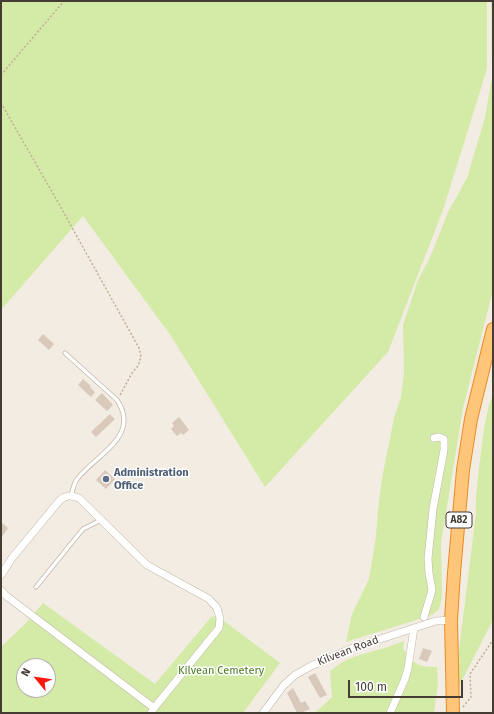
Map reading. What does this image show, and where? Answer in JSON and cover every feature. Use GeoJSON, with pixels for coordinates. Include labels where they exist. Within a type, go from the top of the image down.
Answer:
{"type":"FeatureCollection","features":[{"type":"Feature","properties":{"kind":"highway","name":"A82"},"geometry":{"type":"LineString","coordinates":[[453,713],[452,620],[454,573],[463,470],[471,419],[493,329]]}},
{"type":"Feature","properties":{"kind":"street"},"geometry":{"type":"LineString","coordinates":[[424,617],[432,590],[428,559],[436,489],[444,450],[444,439],[439,437],[434,438]]}},
{"type":"Feature","properties":{"kind":"street"},"geometry":{"type":"LineString","coordinates":[[1,575],[12,558],[60,500],[71,495],[79,498],[147,565],[208,599],[217,608],[220,618],[219,628],[153,710],[5,595],[1,590]]}},
{"type":"Feature","properties":{"kind":"street","name":"Kilvean Road"},"geometry":{"type":"LineString","coordinates":[[263,713],[284,685],[295,675],[311,666],[353,648],[414,628],[436,621],[452,620]]}},
{"type":"Feature","properties":{"kind":"street"},"geometry":{"type":"LineString","coordinates":[[390,713],[405,679],[411,653],[414,628]]}},
{"type":"Feature","properties":{"kind":"lane"},"geometry":{"type":"LineString","coordinates":[[65,353],[117,400],[123,412],[124,421],[123,431],[117,440],[77,479],[71,495]]}},
{"type":"Feature","properties":{"kind":"lane"},"geometry":{"type":"LineString","coordinates":[[36,587],[82,529],[101,520]]}},
{"type":"Feature","properties":{"kind":"path"},"geometry":{"type":"LineString","coordinates":[[1,76],[64,1]]}},
{"type":"Feature","properties":{"kind":"path"},"geometry":{"type":"LineString","coordinates":[[1,103],[139,348],[141,357],[138,366],[132,373],[117,400]]}},
{"type":"Feature","properties":{"kind":"path"},"geometry":{"type":"LineString","coordinates":[[462,713],[463,707],[471,697],[470,674],[493,640]]}},
{"type":"Feature","properties":{"kind":"green space"},"geometry":{"type":"Polygon","coordinates":[[[1,1],[487,1],[487,69],[443,210],[388,352],[265,487],[171,336],[83,216],[1,310],[1,1]]]}},
{"type":"Feature","properties":{"kind":"green space"},"geometry":{"type":"Polygon","coordinates":[[[491,1],[493,1],[493,290],[463,408],[441,543],[442,597],[439,609],[432,615],[346,642],[352,614],[369,579],[376,536],[382,478],[394,418],[401,397],[404,372],[403,325],[418,280],[431,255],[448,212],[467,178],[485,117],[492,77],[491,1]]]}},
{"type":"Feature","properties":{"kind":"green space"},"geometry":{"type":"Polygon","coordinates":[[[493,393],[493,620],[453,698],[476,513],[476,494],[482,445],[487,414],[493,393]]]}},
{"type":"Feature","properties":{"kind":"green space","name":"Kilvean Cemetery"},"geometry":{"type":"Polygon","coordinates":[[[43,603],[155,684],[212,616],[220,618],[280,663],[243,713],[1,713],[1,647],[25,624],[43,603]]]}},
{"type":"Feature","properties":{"kind":"green space"},"geometry":{"type":"Polygon","coordinates":[[[404,641],[403,649],[417,664],[425,667],[437,667],[438,683],[434,713],[315,713],[332,697],[330,672],[336,667],[346,660],[404,641]]]}},
{"type":"Feature","properties":{"kind":"building"},"geometry":{"type":"Polygon","coordinates":[[[43,334],[54,344],[49,350],[38,340],[43,334]]]}},
{"type":"Feature","properties":{"kind":"building"},"geometry":{"type":"Polygon","coordinates":[[[83,379],[95,392],[91,397],[78,385],[83,379]]]}},
{"type":"Feature","properties":{"kind":"building"},"geometry":{"type":"Polygon","coordinates":[[[102,393],[113,405],[107,411],[95,400],[102,393]]]}},
{"type":"Feature","properties":{"kind":"building"},"geometry":{"type":"Polygon","coordinates":[[[110,414],[115,419],[96,437],[91,432],[110,414]]]}},
{"type":"Feature","properties":{"kind":"building"},"geometry":{"type":"Polygon","coordinates":[[[179,417],[189,430],[183,435],[181,433],[177,436],[171,429],[174,426],[172,423],[179,417]]]}},
{"type":"Feature","properties":{"kind":"building","name":"Administration Office"},"geometry":{"type":"Polygon","coordinates":[[[105,470],[115,479],[106,489],[96,480],[105,470]]]}},
{"type":"Feature","properties":{"kind":"building"},"geometry":{"type":"Polygon","coordinates":[[[1,522],[8,528],[1,538],[1,522]]]}},
{"type":"Feature","properties":{"kind":"building"},"geometry":{"type":"Polygon","coordinates":[[[423,648],[432,651],[427,662],[419,659],[423,648]]]}},
{"type":"Feature","properties":{"kind":"building"},"geometry":{"type":"Polygon","coordinates":[[[315,673],[327,695],[320,698],[308,677],[315,673]]]}},
{"type":"Feature","properties":{"kind":"building"},"geometry":{"type":"Polygon","coordinates":[[[293,688],[301,703],[305,701],[310,709],[297,713],[287,693],[293,688]]]}},
{"type":"Feature","properties":{"kind":"place","name":"Administration Office"},"geometry":{"type":"Point","coordinates":[106,479]}}]}
